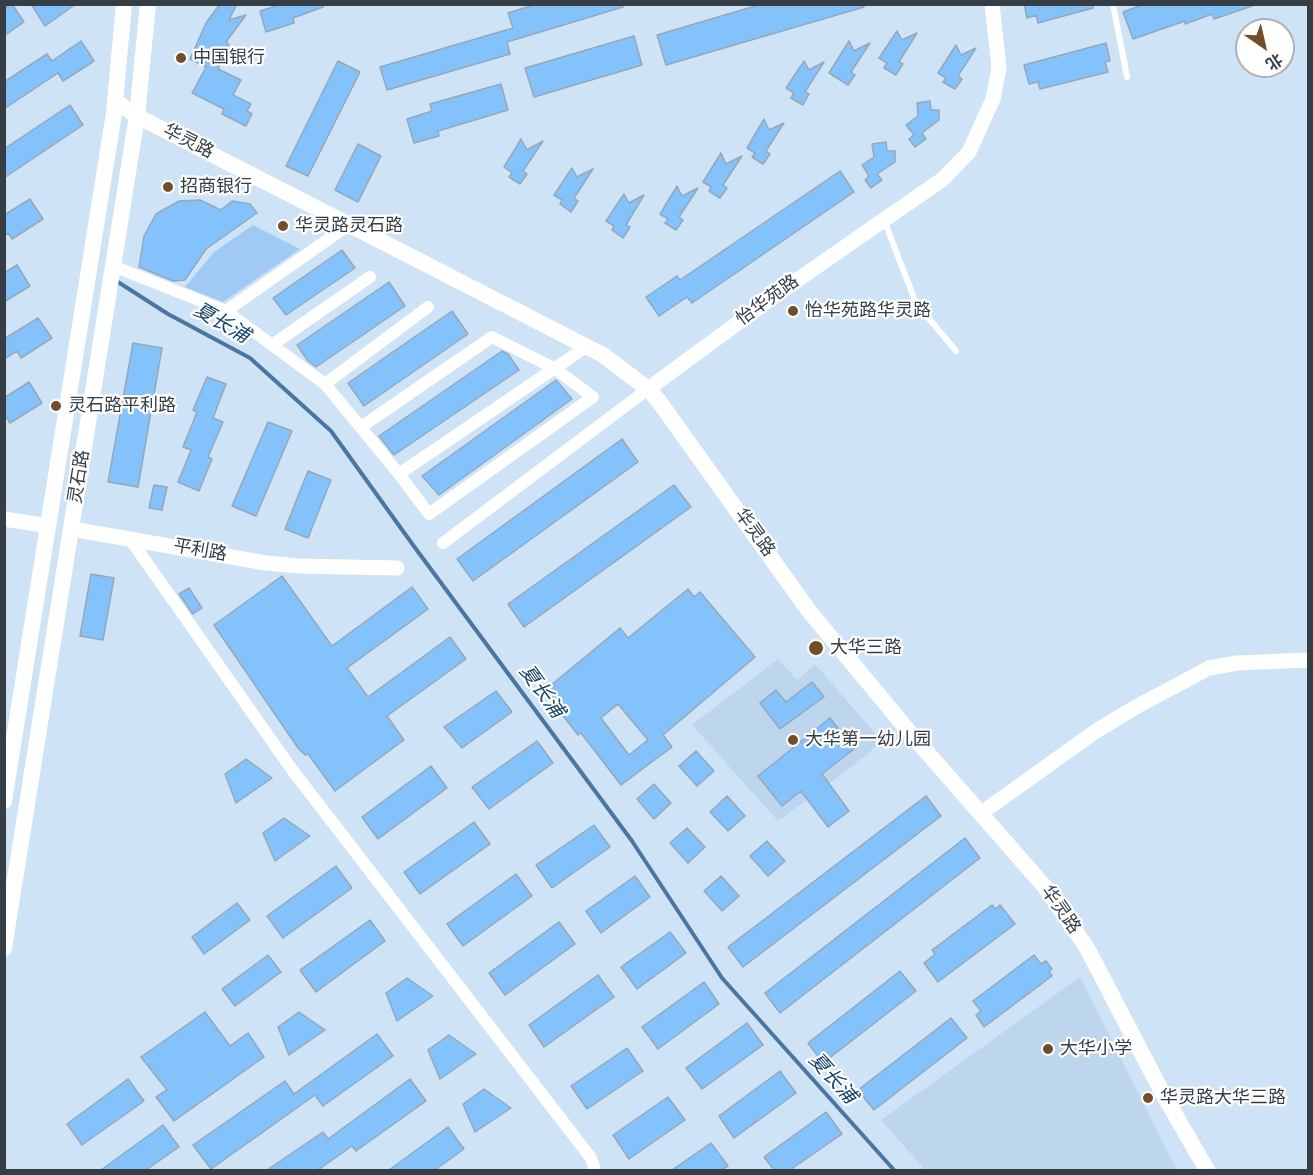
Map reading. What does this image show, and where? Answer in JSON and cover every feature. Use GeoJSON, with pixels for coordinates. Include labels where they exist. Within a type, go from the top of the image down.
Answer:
{"type":"FeatureCollection","features":[{"type":"Feature","properties":{"kind":"main road","name":"灵石路"},"geometry":{"type":"LineString","coordinates":[[4,801],[115,101],[124,4]]}},
{"type":"Feature","properties":{"kind":"main road","name":"灵石路"},"geometry":{"type":"LineString","coordinates":[[4,948],[137,116],[148,4]]}},
{"type":"Feature","properties":{"kind":"main road","name":"华灵路"},"geometry":{"type":"LineString","coordinates":[[115,101],[137,116],[603,355],[648,389],[809,611],[911,735],[1045,887],[1087,948],[1162,1092],[1207,1170]]}},
{"type":"Feature","properties":{"kind":"street","name":"怡华苑路"},"geometry":{"type":"LineString","coordinates":[[443,543],[780,292],[943,179],[969,152],[993,99],[999,68],[992,4]]}},
{"type":"Feature","properties":{"kind":"street"},"geometry":{"type":"LineString","coordinates":[[226,311],[350,224]]}},
{"type":"Feature","properties":{"kind":"street"},"geometry":{"type":"LineString","coordinates":[[113,266],[226,311],[325,384],[429,514],[593,397],[554,368],[492,337],[361,428]]}},
{"type":"Feature","properties":{"kind":"street"},"geometry":{"type":"LineString","coordinates":[[272,345],[370,277]]}},
{"type":"Feature","properties":{"kind":"street"},"geometry":{"type":"LineString","coordinates":[[325,384],[428,307]]}},
{"type":"Feature","properties":{"kind":"street"},"geometry":{"type":"LineString","coordinates":[[399,474],[586,347]]}},
{"type":"Feature","properties":{"kind":"street","name":"平利路"},"geometry":{"type":"LineString","coordinates":[[4,519],[277,564],[397,568]]}},
{"type":"Feature","properties":{"kind":"street"},"geometry":{"type":"LineString","coordinates":[[130,539],[293,771],[591,1158],[595,1170]]}},
{"type":"Feature","properties":{"kind":"street"},"geometry":{"type":"LineString","coordinates":[[980,813],[1096,731],[1209,668],[1237,663],[1308,660]]}},
{"type":"Feature","properties":{"kind":"lane"},"geometry":{"type":"LineString","coordinates":[[1113,4],[1127,77]]}},
{"type":"Feature","properties":{"kind":"lane"},"geometry":{"type":"LineString","coordinates":[[884,219],[916,303],[956,351]]}},
{"type":"Feature","properties":{"kind":"shaded area"},"geometry":{"type":"Polygon","coordinates":[[[253,225],[300,249],[223,302],[185,287],[214,252],[253,225]]]}},
{"type":"Feature","properties":{"kind":"shaded area","name":"大华第一幼儿园"},"geometry":{"type":"Polygon","coordinates":[[[778,659],[797,680],[815,664],[882,741],[853,766],[778,821],[692,725],[778,659]]]}},
{"type":"Feature","properties":{"kind":"shaded area","name":"大华小学"},"geometry":{"type":"Polygon","coordinates":[[[1080,977],[1177,1170],[925,1170],[881,1120],[1080,977]]]}},
{"type":"Feature","properties":{"kind":"building"},"geometry":{"type":"Polygon","coordinates":[[[12,4],[24,22],[4,36],[4,9],[12,4]]]}},
{"type":"Feature","properties":{"kind":"building"},"geometry":{"type":"Polygon","coordinates":[[[31,4],[76,4],[45,26],[31,4]]]}},
{"type":"Feature","properties":{"kind":"building"},"geometry":{"type":"Polygon","coordinates":[[[220,4],[237,4],[229,20],[246,15],[226,42],[229,44],[218,69],[241,80],[233,95],[251,104],[247,111],[252,114],[246,126],[222,114],[224,109],[192,93],[206,67],[190,59],[206,23],[220,4]]]}},
{"type":"Feature","properties":{"kind":"building"},"geometry":{"type":"Polygon","coordinates":[[[282,4],[323,4],[323,7],[293,18],[294,23],[266,32],[260,11],[282,4]]]}},
{"type":"Feature","properties":{"kind":"building"},"geometry":{"type":"Polygon","coordinates":[[[537,4],[623,4],[623,7],[507,42],[510,54],[387,90],[380,67],[513,28],[508,13],[537,4]]]}},
{"type":"Feature","properties":{"kind":"building"},"geometry":{"type":"Polygon","coordinates":[[[762,4],[863,4],[864,7],[666,65],[657,35],[762,4]]]}},
{"type":"Feature","properties":{"kind":"building"},"geometry":{"type":"Polygon","coordinates":[[[1024,4],[1093,4],[1093,8],[1038,23],[1036,15],[1027,18],[1024,4]]]}},
{"type":"Feature","properties":{"kind":"building"},"geometry":{"type":"Polygon","coordinates":[[[1145,4],[1251,4],[1252,6],[1214,19],[1212,14],[1185,24],[1185,21],[1133,39],[1123,12],[1145,4]]]}},
{"type":"Feature","properties":{"kind":"building"},"geometry":{"type":"Polygon","coordinates":[[[897,31],[902,40],[917,33],[899,62],[903,64],[896,75],[884,68],[887,63],[879,58],[897,31]]]}},
{"type":"Feature","properties":{"kind":"building"},"geometry":{"type":"Polygon","coordinates":[[[634,36],[642,65],[534,97],[525,68],[634,36]]]}},
{"type":"Feature","properties":{"kind":"building"},"geometry":{"type":"Polygon","coordinates":[[[81,41],[94,61],[63,81],[58,73],[4,109],[4,82],[47,54],[52,61],[81,41]]]}},
{"type":"Feature","properties":{"kind":"building"},"geometry":{"type":"Polygon","coordinates":[[[849,41],[854,51],[870,43],[851,72],[855,75],[848,85],[829,73],[849,41]]]}},
{"type":"Feature","properties":{"kind":"building"},"geometry":{"type":"Polygon","coordinates":[[[1106,43],[1110,61],[1105,62],[1108,72],[1040,89],[1038,82],[1029,84],[1024,65],[1106,43]]]}},
{"type":"Feature","properties":{"kind":"building"},"geometry":{"type":"Polygon","coordinates":[[[956,45],[961,55],[976,48],[958,76],[962,79],[955,89],[943,82],[946,78],[938,73],[956,45]]]}},
{"type":"Feature","properties":{"kind":"building"},"geometry":{"type":"Polygon","coordinates":[[[338,61],[360,72],[308,176],[286,166],[338,61]]]}},
{"type":"Feature","properties":{"kind":"building"},"geometry":{"type":"Polygon","coordinates":[[[804,61],[809,70],[824,62],[805,92],[809,94],[803,105],[791,98],[794,93],[786,88],[804,61]]]}},
{"type":"Feature","properties":{"kind":"building"},"geometry":{"type":"Polygon","coordinates":[[[501,84],[508,110],[438,131],[439,136],[414,143],[407,119],[432,111],[430,104],[501,84]]]}},
{"type":"Feature","properties":{"kind":"building"},"geometry":{"type":"Polygon","coordinates":[[[930,101],[931,110],[939,110],[939,120],[922,133],[926,139],[915,147],[909,139],[914,135],[906,125],[918,116],[917,103],[930,101]]]}},
{"type":"Feature","properties":{"kind":"building"},"geometry":{"type":"Polygon","coordinates":[[[70,105],[83,125],[4,178],[4,149],[70,105]]]}},
{"type":"Feature","properties":{"kind":"building"},"geometry":{"type":"Polygon","coordinates":[[[764,119],[769,130],[784,123],[766,151],[770,154],[763,164],[752,157],[755,153],[747,148],[764,119]]]}},
{"type":"Feature","properties":{"kind":"building"},"geometry":{"type":"Polygon","coordinates":[[[521,139],[527,150],[543,141],[523,171],[527,174],[520,184],[509,177],[512,173],[504,167],[521,139]]]}},
{"type":"Feature","properties":{"kind":"building"},"geometry":{"type":"Polygon","coordinates":[[[886,142],[887,151],[895,151],[895,162],[877,174],[882,180],[871,188],[865,180],[869,176],[862,165],[874,157],[872,144],[886,142]]]}},
{"type":"Feature","properties":{"kind":"building"},"geometry":{"type":"Polygon","coordinates":[[[358,144],[381,156],[358,202],[335,190],[358,144]]]}},
{"type":"Feature","properties":{"kind":"building"},"geometry":{"type":"Polygon","coordinates":[[[721,153],[726,164],[742,156],[723,185],[727,188],[720,198],[709,191],[711,187],[703,182],[721,153]]]}},
{"type":"Feature","properties":{"kind":"building"},"geometry":{"type":"Polygon","coordinates":[[[572,168],[577,177],[593,169],[574,198],[578,201],[571,212],[560,204],[562,200],[554,195],[572,168]]]}},
{"type":"Feature","properties":{"kind":"building"},"geometry":{"type":"Polygon","coordinates":[[[840,171],[854,192],[692,303],[687,297],[659,316],[646,297],[677,276],[680,280],[840,171]]]}},
{"type":"Feature","properties":{"kind":"building"},"geometry":{"type":"Polygon","coordinates":[[[677,186],[682,196],[698,188],[679,217],[683,220],[676,230],[665,223],[668,219],[660,214],[677,186]]]}},
{"type":"Feature","properties":{"kind":"building"},"geometry":{"type":"Polygon","coordinates":[[[624,194],[629,203],[644,195],[626,225],[630,227],[623,238],[612,230],[614,226],[606,221],[624,194]]]}},
{"type":"Feature","properties":{"kind":"building"},"geometry":{"type":"Polygon","coordinates":[[[30,199],[43,219],[12,239],[8,233],[4,236],[4,215],[30,199]]]}},
{"type":"Feature","properties":{"kind":"building"},"geometry":{"type":"Polygon","coordinates":[[[200,200],[221,210],[232,201],[250,204],[257,213],[206,249],[185,280],[173,281],[139,267],[144,236],[156,214],[179,201],[200,200]]]}},
{"type":"Feature","properties":{"kind":"building"},"geometry":{"type":"Polygon","coordinates":[[[342,250],[355,268],[286,315],[273,298],[342,250]]]}},
{"type":"Feature","properties":{"kind":"building"},"geometry":{"type":"Polygon","coordinates":[[[17,265],[30,286],[4,302],[4,273],[17,265]]]}},
{"type":"Feature","properties":{"kind":"building"},"geometry":{"type":"Polygon","coordinates":[[[389,282],[405,306],[316,367],[308,361],[297,345],[389,282]]]}},
{"type":"Feature","properties":{"kind":"building"},"geometry":{"type":"Polygon","coordinates":[[[452,311],[468,334],[364,406],[348,383],[452,311]]]}},
{"type":"Feature","properties":{"kind":"building"},"geometry":{"type":"Polygon","coordinates":[[[38,318],[52,338],[21,358],[17,351],[4,359],[4,339],[38,318]]]}},
{"type":"Feature","properties":{"kind":"building"},"geometry":{"type":"Polygon","coordinates":[[[133,343],[162,348],[138,487],[108,482],[133,343]]]}},
{"type":"Feature","properties":{"kind":"building"},"geometry":{"type":"Polygon","coordinates":[[[502,351],[508,354],[519,370],[394,455],[379,436],[502,351]]]}},
{"type":"Feature","properties":{"kind":"building"},"geometry":{"type":"Polygon","coordinates":[[[207,377],[226,384],[213,418],[223,422],[208,457],[212,459],[199,491],[178,482],[191,450],[183,447],[197,412],[193,410],[207,377]]]}},
{"type":"Feature","properties":{"kind":"building"},"geometry":{"type":"Polygon","coordinates":[[[556,380],[572,399],[439,495],[422,476],[556,380]]]}},
{"type":"Feature","properties":{"kind":"building"},"geometry":{"type":"Polygon","coordinates":[[[29,382],[42,403],[10,423],[4,414],[4,398],[29,382]]]}},
{"type":"Feature","properties":{"kind":"building"},"geometry":{"type":"Polygon","coordinates":[[[268,422],[292,431],[256,516],[232,506],[268,422]]]}},
{"type":"Feature","properties":{"kind":"building"},"geometry":{"type":"Polygon","coordinates":[[[622,439],[638,462],[473,581],[457,559],[622,439]]]}},
{"type":"Feature","properties":{"kind":"building"},"geometry":{"type":"Polygon","coordinates":[[[308,471],[331,480],[308,538],[285,529],[308,471]]]}},
{"type":"Feature","properties":{"kind":"building"},"geometry":{"type":"Polygon","coordinates":[[[154,485],[167,487],[162,510],[149,508],[154,485]]]}},
{"type":"Feature","properties":{"kind":"building"},"geometry":{"type":"Polygon","coordinates":[[[674,485],[691,507],[524,627],[508,604],[674,485]]]}},
{"type":"Feature","properties":{"kind":"building"},"geometry":{"type":"Polygon","coordinates":[[[91,574],[114,578],[103,640],[80,636],[91,574]]]}},
{"type":"Feature","properties":{"kind":"building"},"geometry":{"type":"Polygon","coordinates":[[[282,576],[332,646],[412,587],[428,609],[347,668],[368,697],[450,637],[466,659],[387,716],[404,740],[335,791],[308,754],[305,755],[298,748],[214,625],[282,576]]]}},
{"type":"Feature","properties":{"kind":"building"},"geometry":{"type":"Polygon","coordinates":[[[189,588],[202,608],[193,614],[179,594],[189,588]]]}},
{"type":"Feature","properties":{"kind":"building"},"geometry":{"type":"Polygon","coordinates":[[[688,589],[694,597],[700,592],[755,657],[663,735],[672,747],[621,785],[581,733],[578,735],[544,691],[620,628],[628,638],[688,589]],[[618,704],[601,718],[629,755],[648,740],[618,704]]]}},
{"type":"Feature","properties":{"kind":"building"},"geometry":{"type":"Polygon","coordinates":[[[812,682],[824,697],[780,729],[760,703],[776,690],[786,702],[812,682]]]}},
{"type":"Feature","properties":{"kind":"building"},"geometry":{"type":"Polygon","coordinates":[[[496,691],[512,712],[462,748],[444,727],[496,691]]]}},
{"type":"Feature","properties":{"kind":"building"},"geometry":{"type":"Polygon","coordinates":[[[830,718],[854,749],[822,774],[849,811],[828,827],[801,791],[782,806],[758,776],[830,718]]]}},
{"type":"Feature","properties":{"kind":"building"},"geometry":{"type":"Polygon","coordinates":[[[537,741],[553,763],[489,809],[472,787],[537,741]]]}},
{"type":"Feature","properties":{"kind":"building"},"geometry":{"type":"Polygon","coordinates":[[[696,751],[714,771],[697,786],[679,766],[696,751]]]}},
{"type":"Feature","properties":{"kind":"building"},"geometry":{"type":"Polygon","coordinates":[[[246,759],[272,778],[236,803],[225,774],[246,759]]]}},
{"type":"Feature","properties":{"kind":"building"},"geometry":{"type":"Polygon","coordinates":[[[431,766],[447,788],[378,839],[362,817],[431,766]]]}},
{"type":"Feature","properties":{"kind":"building"},"geometry":{"type":"Polygon","coordinates":[[[654,784],[671,803],[654,819],[637,799],[654,784]]]}},
{"type":"Feature","properties":{"kind":"building"},"geometry":{"type":"Polygon","coordinates":[[[727,796],[745,816],[728,831],[710,812],[727,796]]]}},
{"type":"Feature","properties":{"kind":"building"},"geometry":{"type":"Polygon","coordinates":[[[926,796],[941,816],[743,967],[728,947],[926,796]]]}},
{"type":"Feature","properties":{"kind":"building"},"geometry":{"type":"Polygon","coordinates":[[[284,818],[310,836],[275,861],[263,833],[284,818]]]}},
{"type":"Feature","properties":{"kind":"building"},"geometry":{"type":"Polygon","coordinates":[[[474,822],[490,844],[420,894],[404,872],[474,822]]]}},
{"type":"Feature","properties":{"kind":"building"},"geometry":{"type":"Polygon","coordinates":[[[594,825],[610,847],[552,888],[536,865],[594,825]]]}},
{"type":"Feature","properties":{"kind":"building"},"geometry":{"type":"Polygon","coordinates":[[[687,828],[705,847],[688,863],[670,843],[687,828]]]}},
{"type":"Feature","properties":{"kind":"building"},"geometry":{"type":"Polygon","coordinates":[[[965,838],[980,858],[780,1013],[765,993],[965,838]]]}},
{"type":"Feature","properties":{"kind":"building"},"geometry":{"type":"Polygon","coordinates":[[[767,841],[785,861],[768,876],[750,856],[767,841]]]}},
{"type":"Feature","properties":{"kind":"building"},"geometry":{"type":"Polygon","coordinates":[[[336,866],[352,888],[283,938],[267,916],[336,866]]]}},
{"type":"Feature","properties":{"kind":"building"},"geometry":{"type":"Polygon","coordinates":[[[516,874],[532,896],[463,946],[447,924],[516,874]]]}},
{"type":"Feature","properties":{"kind":"building"},"geometry":{"type":"Polygon","coordinates":[[[635,876],[650,897],[601,933],[586,911],[635,876]]]}},
{"type":"Feature","properties":{"kind":"building"},"geometry":{"type":"Polygon","coordinates":[[[721,876],[739,896],[722,911],[704,891],[721,876]]]}},
{"type":"Feature","properties":{"kind":"building"},"geometry":{"type":"Polygon","coordinates":[[[237,903],[250,920],[204,954],[192,937],[237,903]]]}},
{"type":"Feature","properties":{"kind":"building"},"geometry":{"type":"Polygon","coordinates":[[[992,905],[995,909],[1000,905],[1015,924],[938,982],[924,963],[935,954],[932,950],[992,905]]]}},
{"type":"Feature","properties":{"kind":"building"},"geometry":{"type":"Polygon","coordinates":[[[370,920],[385,941],[316,992],[300,970],[370,920]]]}},
{"type":"Feature","properties":{"kind":"building"},"geometry":{"type":"Polygon","coordinates":[[[559,922],[575,944],[505,995],[489,973],[559,922]]]}},
{"type":"Feature","properties":{"kind":"building"},"geometry":{"type":"Polygon","coordinates":[[[670,932],[686,953],[637,989],[621,967],[670,932]]]}},
{"type":"Feature","properties":{"kind":"building"},"geometry":{"type":"Polygon","coordinates":[[[268,955],[281,972],[235,1006],[222,989],[268,955]]]}},
{"type":"Feature","properties":{"kind":"building"},"geometry":{"type":"Polygon","coordinates":[[[1034,955],[1041,964],[1046,961],[1052,969],[1049,971],[1052,976],[984,1027],[976,1015],[981,1011],[973,1001],[1034,955]]]}},
{"type":"Feature","properties":{"kind":"building"},"geometry":{"type":"Polygon","coordinates":[[[900,971],[916,991],[823,1063],[808,1043],[900,971]]]}},
{"type":"Feature","properties":{"kind":"building"},"geometry":{"type":"Polygon","coordinates":[[[598,975],[614,997],[544,1047],[529,1025],[598,975]]]}},
{"type":"Feature","properties":{"kind":"building"},"geometry":{"type":"Polygon","coordinates":[[[407,978],[433,996],[397,1021],[386,993],[407,978]]]}},
{"type":"Feature","properties":{"kind":"building"},"geometry":{"type":"Polygon","coordinates":[[[704,982],[719,1004],[658,1049],[642,1027],[704,982]]]}},
{"type":"Feature","properties":{"kind":"building"},"geometry":{"type":"Polygon","coordinates":[[[205,1012],[230,1046],[248,1033],[264,1057],[174,1121],[156,1097],[167,1090],[141,1057],[205,1012]]]}},
{"type":"Feature","properties":{"kind":"building"},"geometry":{"type":"Polygon","coordinates":[[[299,1012],[325,1030],[289,1055],[278,1027],[299,1012]]]}},
{"type":"Feature","properties":{"kind":"building"},"geometry":{"type":"Polygon","coordinates":[[[951,1018],[967,1038],[874,1110],[858,1090],[951,1018]]]}},
{"type":"Feature","properties":{"kind":"building"},"geometry":{"type":"Polygon","coordinates":[[[747,1023],[763,1045],[702,1089],[686,1068],[747,1023]]]}},
{"type":"Feature","properties":{"kind":"building"},"geometry":{"type":"Polygon","coordinates":[[[377,1034],[393,1056],[323,1106],[315,1095],[211,1169],[193,1145],[285,1081],[294,1094],[377,1034]]]}},
{"type":"Feature","properties":{"kind":"building"},"geometry":{"type":"Polygon","coordinates":[[[449,1035],[476,1054],[440,1079],[428,1050],[449,1035]]]}},
{"type":"Feature","properties":{"kind":"building"},"geometry":{"type":"Polygon","coordinates":[[[627,1048],[643,1071],[587,1109],[571,1086],[627,1048]]]}},
{"type":"Feature","properties":{"kind":"building"},"geometry":{"type":"Polygon","coordinates":[[[780,1071],[796,1093],[734,1138],[719,1116],[780,1071]]]}},
{"type":"Feature","properties":{"kind":"building"},"geometry":{"type":"Polygon","coordinates":[[[128,1079],[144,1101],[82,1145],[67,1124],[128,1079]]]}},
{"type":"Feature","properties":{"kind":"building"},"geometry":{"type":"Polygon","coordinates":[[[410,1079],[426,1101],[356,1151],[352,1146],[318,1170],[267,1170],[323,1132],[328,1139],[410,1079]]]}},
{"type":"Feature","properties":{"kind":"building"},"geometry":{"type":"Polygon","coordinates":[[[484,1089],[511,1108],[475,1132],[463,1104],[484,1089]]]}},
{"type":"Feature","properties":{"kind":"building"},"geometry":{"type":"Polygon","coordinates":[[[668,1097],[685,1120],[629,1159],[613,1135],[668,1097]]]}},
{"type":"Feature","properties":{"kind":"building"},"geometry":{"type":"Polygon","coordinates":[[[826,1112],[842,1134],[790,1170],[774,1170],[764,1157],[826,1112]]]}},
{"type":"Feature","properties":{"kind":"building"},"geometry":{"type":"Polygon","coordinates":[[[163,1125],[179,1147],[146,1170],[101,1170],[163,1125]]]}},
{"type":"Feature","properties":{"kind":"building"},"geometry":{"type":"Polygon","coordinates":[[[448,1127],[464,1149],[435,1170],[389,1170],[448,1127]]]}},
{"type":"Feature","properties":{"kind":"building"},"geometry":{"type":"Polygon","coordinates":[[[711,1143],[728,1166],[721,1170],[672,1170],[711,1143]]]}},
{"type":"Feature","properties":{"kind":"waterway","name":"夏长浦"},"geometry":{"type":"LineString","coordinates":[[118,282],[168,314],[250,358],[331,431],[632,841],[722,978],[894,1170]]}},
{"type":"Feature","properties":{"kind":"place","name":"中国银行"},"geometry":{"type":"Point","coordinates":[181,58]}},
{"type":"Feature","properties":{"kind":"place","name":"招商银行"},"geometry":{"type":"Point","coordinates":[168,187]}},
{"type":"Feature","properties":{"kind":"place","name":"华灵路灵石路"},"geometry":{"type":"Point","coordinates":[283,226]}},
{"type":"Feature","properties":{"kind":"place","name":"怡华苑路华灵路"},"geometry":{"type":"Point","coordinates":[793,311]}},
{"type":"Feature","properties":{"kind":"place","name":"灵石路平利路"},"geometry":{"type":"Point","coordinates":[56,406]}},
{"type":"Feature","properties":{"kind":"place","name":"大华三路"},"geometry":{"type":"Point","coordinates":[816,648]}},
{"type":"Feature","properties":{"kind":"place","name":"大华第一幼儿园"},"geometry":{"type":"Point","coordinates":[793,740]}},
{"type":"Feature","properties":{"kind":"place","name":"大华小学"},"geometry":{"type":"Point","coordinates":[1048,1049]}},
{"type":"Feature","properties":{"kind":"place","name":"华灵路大华三路"},"geometry":{"type":"Point","coordinates":[1148,1098]}}]}
